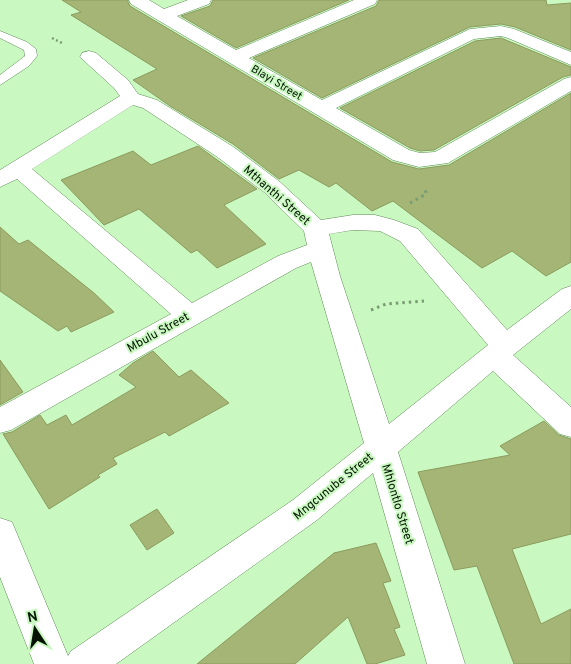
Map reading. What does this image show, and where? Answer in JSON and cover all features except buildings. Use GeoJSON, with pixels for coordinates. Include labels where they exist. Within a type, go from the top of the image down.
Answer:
{"type":"FeatureCollection","features":[{"type":"Feature","properties":{"kind":"street","name":"Blayi Street"},"geometry":{"type":"LineString","coordinates":[[137,0],[401,155],[419,160]]}},
{"type":"Feature","properties":{"kind":"street"},"geometry":{"type":"LineString","coordinates":[[164,15],[203,0]]}},
{"type":"Feature","properties":{"kind":"street"},"geometry":{"type":"LineString","coordinates":[[235,57],[369,0]]}},
{"type":"Feature","properties":{"kind":"street"},"geometry":{"type":"LineString","coordinates":[[321,108],[470,34],[501,31],[514,34],[571,59]]}},
{"type":"Feature","properties":{"kind":"street","name":"Mthanthi Street"},"geometry":{"type":"LineString","coordinates":[[89,57],[121,84],[131,98],[150,104],[224,151],[272,187],[318,239],[352,221],[374,222],[398,228],[409,235],[463,297],[499,351],[571,425]]}},
{"type":"Feature","properties":{"kind":"street"},"geometry":{"type":"LineString","coordinates":[[419,160],[440,158],[571,83]]}},
{"type":"Feature","properties":{"kind":"street"},"geometry":{"type":"LineString","coordinates":[[131,98],[9,174],[189,315]]}},
{"type":"Feature","properties":{"kind":"street","name":"Mbulu Street"},"geometry":{"type":"LineString","coordinates":[[0,421],[287,262],[318,239]]}},
{"type":"Feature","properties":{"kind":"street","name":"Mhlontlo Street"},"geometry":{"type":"LineString","coordinates":[[318,239],[446,664]]}},
{"type":"Feature","properties":{"kind":"street","name":"Mngcunube Street"},"geometry":{"type":"LineString","coordinates":[[84,664],[305,510],[499,351],[571,295]]}},
{"type":"Feature","properties":{"kind":"street"},"geometry":{"type":"LineString","coordinates":[[0,533],[53,664]]}},
{"type":"Feature","properties":{"kind":"lane"},"geometry":{"type":"LineString","coordinates":[[0,34],[23,44],[30,49],[31,56],[25,63],[0,81]]}},
{"type":"Feature","properties":{"kind":"path"},"geometry":{"type":"LineString","coordinates":[[374,222],[426,194],[419,160]]}},
{"type":"Feature","properties":{"kind":"path"},"geometry":{"type":"LineString","coordinates":[[343,322],[386,304],[463,297]]}}]}
